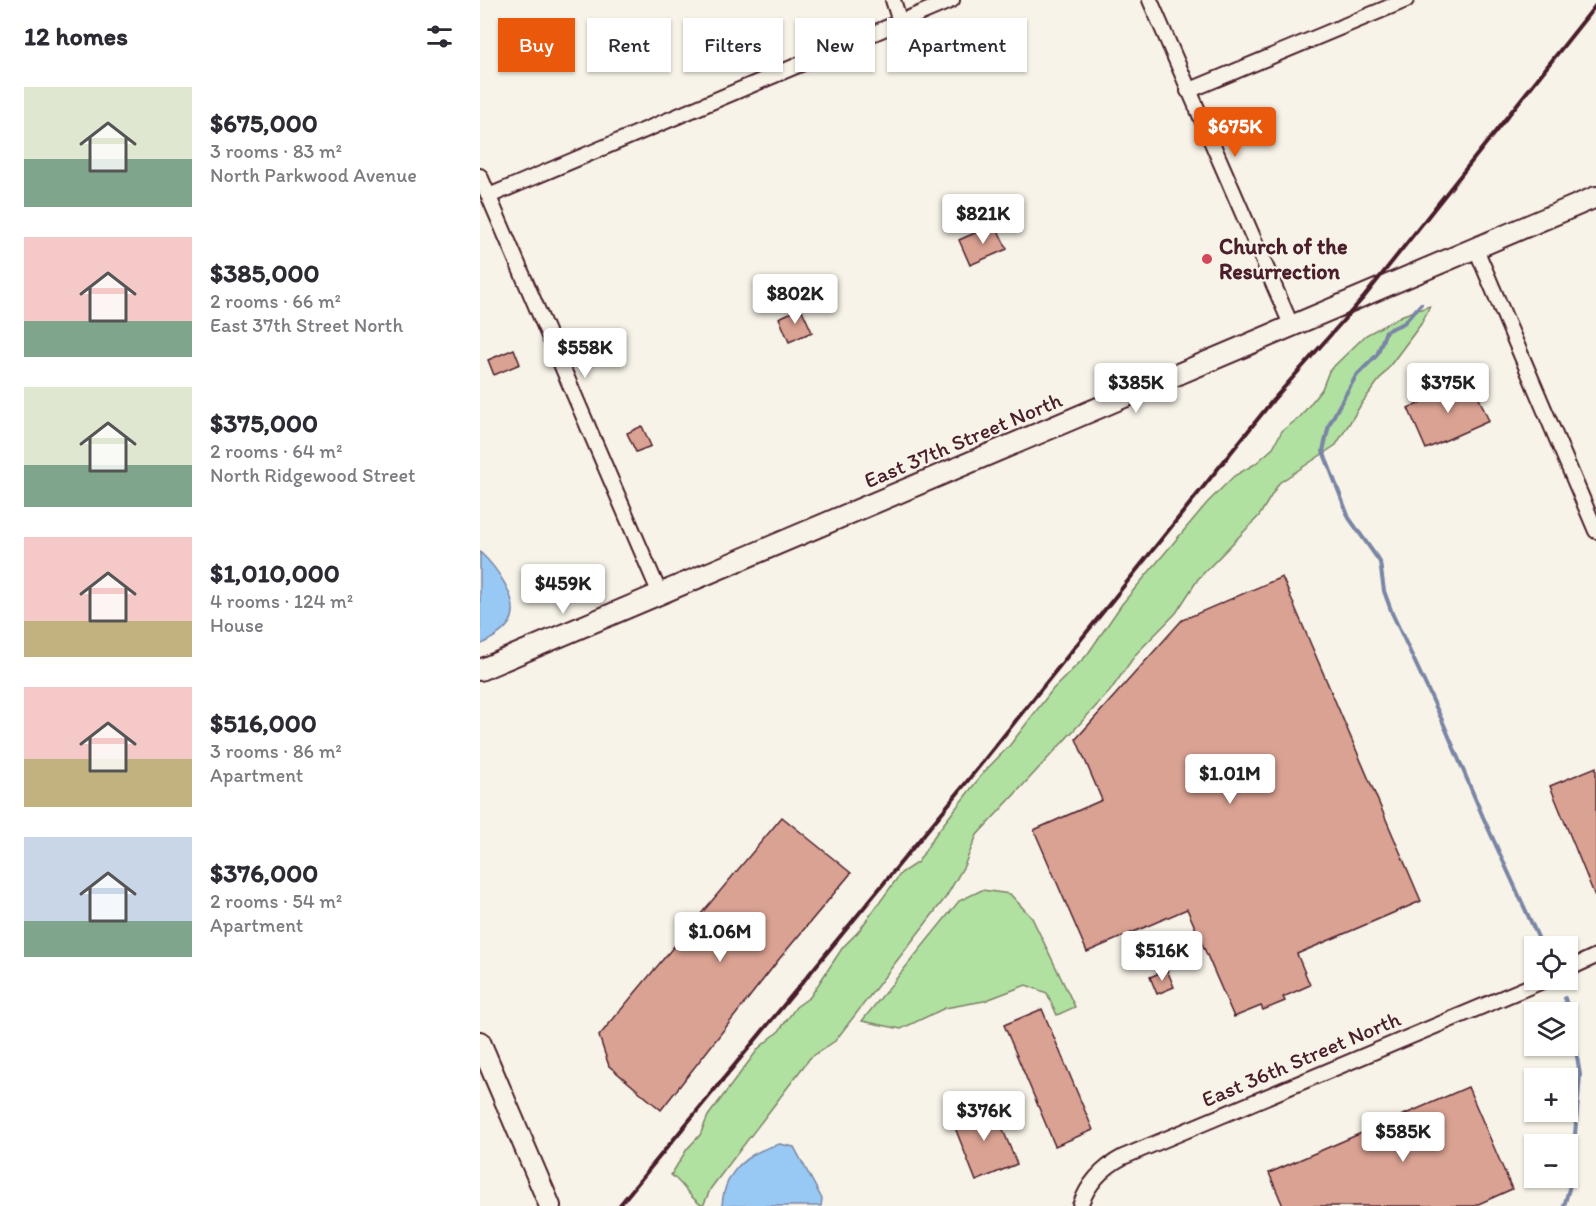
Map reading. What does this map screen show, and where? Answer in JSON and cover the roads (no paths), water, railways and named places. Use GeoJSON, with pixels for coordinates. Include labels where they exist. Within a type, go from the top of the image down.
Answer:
{"type":"FeatureCollection","features":[{"type":"Feature","properties":{"kind":"main road","name":"East 37th Street North"},"geometry":{"type":"LineString","coordinates":[[480,670],[1596,197]]}},
{"type":"Feature","properties":{"kind":"main road"},"geometry":{"type":"LineString","coordinates":[[480,1042],[550,1206]]}},
{"type":"Feature","properties":{"kind":"street"},"geometry":{"type":"LineString","coordinates":[[893,0],[899,18]]}},
{"type":"Feature","properties":{"kind":"street"},"geometry":{"type":"LineString","coordinates":[[909,18],[952,0]]}},
{"type":"Feature","properties":{"kind":"street"},"geometry":{"type":"LineString","coordinates":[[1149,0],[1292,327]]}},
{"type":"Feature","properties":{"kind":"street"},"geometry":{"type":"LineString","coordinates":[[1188,91],[1406,0]]}},
{"type":"Feature","properties":{"kind":"street"},"geometry":{"type":"LineString","coordinates":[[489,196],[887,28]]}},
{"type":"Feature","properties":{"kind":"street"},"geometry":{"type":"LineString","coordinates":[[480,176],[660,594]]}},
{"type":"Feature","properties":{"kind":"street"},"geometry":{"type":"LineString","coordinates":[[1476,249],[1596,531]]}},
{"type":"Feature","properties":{"kind":"street"},"geometry":{"type":"LineString","coordinates":[[1578,964],[1596,956]]}},
{"type":"Feature","properties":{"kind":"street","name":"East 36th Street North"},"geometry":{"type":"LineString","coordinates":[[1082,1200],[1095,1178],[1109,1164],[1123,1157],[1524,989]]}},
{"type":"Feature","properties":{"kind":"water"},"geometry":{"type":"Polygon","coordinates":[[[480,552],[505,584],[510,594],[513,614],[504,629],[480,645],[480,552]]]}},
{"type":"Feature","properties":{"kind":"water"},"geometry":{"type":"Polygon","coordinates":[[[780,1144],[794,1147],[822,1199],[821,1206],[722,1206],[727,1183],[740,1165],[758,1152],[780,1144]]]}},
{"type":"Feature","properties":{"kind":"waterway"},"geometry":{"type":"LineString","coordinates":[[1421,304],[1404,323],[1386,331],[1377,355],[1356,376],[1329,425],[1323,451],[1349,518],[1380,562],[1384,591],[1392,613],[1537,936]]}},
{"type":"Feature","properties":{"kind":"waterway"},"geometry":{"type":"LineString","coordinates":[[1564,1206],[1571,1182],[1580,1075],[1565,998]]}},
{"type":"Feature","properties":{"kind":"railway"},"geometry":{"type":"LineString","coordinates":[[619,1206],[957,794],[1273,400],[1364,297],[1596,5]]}},
{"type":"Feature","properties":{"kind":"place","name":"Church of the Resurrection"},"geometry":{"type":"Point","coordinates":[1207,259]}}]}
